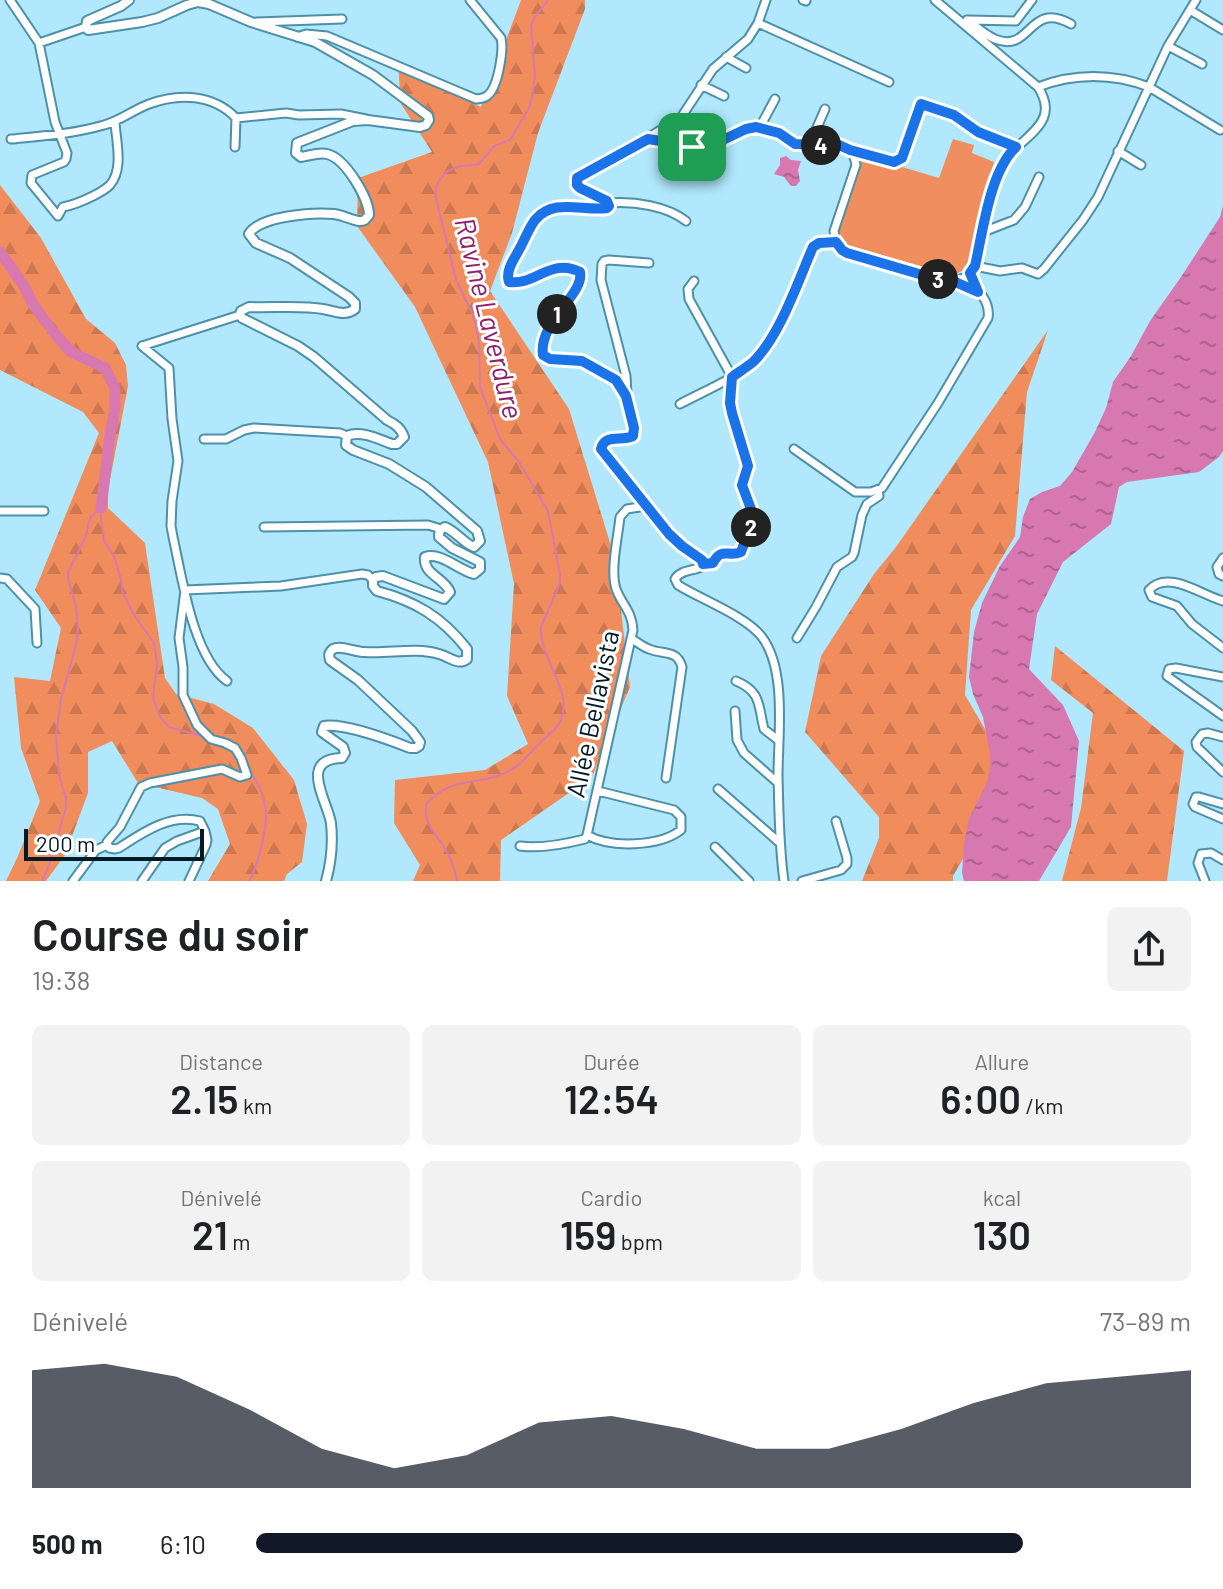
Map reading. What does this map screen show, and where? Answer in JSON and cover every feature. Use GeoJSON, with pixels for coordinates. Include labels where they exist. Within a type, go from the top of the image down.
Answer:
{"type":"FeatureCollection","features":[{"type":"Feature","properties":{"kind":"main road"},"geometry":{"type":"LineString","coordinates":[[129,0],[87,21],[88,30],[158,18],[199,1],[251,22],[315,42],[373,75],[426,113],[429,120],[426,125],[416,127],[368,120],[353,121],[297,143],[296,153],[301,157],[325,154],[345,165],[368,205],[369,215],[361,222],[338,215],[297,215],[256,225],[249,234],[256,243],[290,258],[349,297],[355,303],[355,309],[345,314],[321,308],[249,307],[240,315],[246,321],[298,346],[328,367],[395,425],[404,437],[397,444],[349,433],[346,445],[389,464],[426,487],[477,531],[480,541],[474,547],[454,531],[445,527],[441,529],[439,537],[452,548],[480,562],[480,569],[474,574],[437,556],[425,557],[423,563],[426,569],[448,586],[450,592],[447,597],[439,598],[383,576],[373,580],[377,591],[418,605],[432,614],[467,649],[464,662],[437,653],[418,652],[366,653],[337,648],[329,655],[330,660],[358,680],[420,742],[416,748],[410,748],[342,728],[324,726],[322,732],[343,747],[345,753],[342,758],[332,758],[323,764],[316,781],[330,822],[331,845],[326,881]]}},
{"type":"Feature","properties":{"kind":"street"},"geometry":{"type":"LineString","coordinates":[[10,0],[39,43],[55,122],[67,153],[66,159],[32,175],[30,179],[58,216],[63,207],[80,203],[111,184],[118,160],[115,122]]}},
{"type":"Feature","properties":{"kind":"street"},"geometry":{"type":"LineString","coordinates":[[297,37],[306,34],[327,36],[476,99],[485,98],[492,92],[503,45],[501,38],[470,0]]}},
{"type":"Feature","properties":{"kind":"street"},"geometry":{"type":"LineString","coordinates":[[686,221],[671,212],[623,202],[609,203],[580,188],[577,178],[648,139],[682,116],[713,69],[748,39],[766,0]]}},
{"type":"Feature","properties":{"kind":"street"},"geometry":{"type":"LineString","coordinates":[[935,0],[1038,87],[1046,104],[1044,120],[1002,165],[975,266],[960,280],[953,281]]}},
{"type":"Feature","properties":{"kind":"street"},"geometry":{"type":"LineString","coordinates":[[957,20],[1016,21],[1032,0]]}},
{"type":"Feature","properties":{"kind":"street"},"geometry":{"type":"LineString","coordinates":[[975,266],[1000,271],[1022,268],[1038,274],[1052,260],[1098,197],[1168,46],[1196,0]]}},
{"type":"Feature","properties":{"kind":"street"},"geometry":{"type":"LineString","coordinates":[[1190,10],[1223,30]]}},
{"type":"Feature","properties":{"kind":"street"},"geometry":{"type":"LineString","coordinates":[[967,20],[992,38],[1009,41],[1019,38],[1047,17],[1059,17],[1071,24]]}},
{"type":"Feature","properties":{"kind":"street"},"geometry":{"type":"LineString","coordinates":[[251,22],[342,19]]}},
{"type":"Feature","properties":{"kind":"street"},"geometry":{"type":"LineString","coordinates":[[758,23],[889,82]]}},
{"type":"Feature","properties":{"kind":"street"},"geometry":{"type":"LineString","coordinates":[[39,43],[86,27]]}},
{"type":"Feature","properties":{"kind":"street"},"geometry":{"type":"LineString","coordinates":[[1168,46],[1202,64]]}},
{"type":"Feature","properties":{"kind":"street"},"geometry":{"type":"LineString","coordinates":[[726,57],[746,68]]}},
{"type":"Feature","properties":{"kind":"street"},"geometry":{"type":"LineString","coordinates":[[1038,87],[1051,82],[1096,76],[1121,79],[1149,87],[1220,130]]}},
{"type":"Feature","properties":{"kind":"street"},"geometry":{"type":"LineString","coordinates":[[701,85],[724,96]]}},
{"type":"Feature","properties":{"kind":"street"},"geometry":{"type":"LineString","coordinates":[[11,139],[60,134],[115,122],[146,105],[167,98],[190,97],[225,106],[236,118],[235,147]]}},
{"type":"Feature","properties":{"kind":"street"},"geometry":{"type":"LineString","coordinates":[[760,127],[775,99]]}},
{"type":"Feature","properties":{"kind":"street"},"geometry":{"type":"LineString","coordinates":[[648,139],[706,148],[746,129],[760,127],[779,133],[795,144],[839,145],[891,162],[900,160],[921,104],[954,115],[978,132],[1016,147]]}},
{"type":"Feature","properties":{"kind":"street"},"geometry":{"type":"LineString","coordinates":[[809,146],[825,109]]}},
{"type":"Feature","properties":{"kind":"street"},"geometry":{"type":"LineString","coordinates":[[236,118],[286,113],[341,114],[368,120]]}},
{"type":"Feature","properties":{"kind":"street"},"geometry":{"type":"LineString","coordinates":[[794,449],[855,492],[869,493],[882,488],[938,403],[988,318],[987,301],[978,292],[953,281],[842,250],[836,242],[834,231],[856,165],[850,150]]}},
{"type":"Feature","properties":{"kind":"street"},"geometry":{"type":"LineString","coordinates":[[1118,151],[1141,165]]}},
{"type":"Feature","properties":{"kind":"street"},"geometry":{"type":"LineString","coordinates":[[983,232],[1014,220],[1025,207],[1039,177]]}},
{"type":"Feature","properties":{"kind":"street"},"geometry":{"type":"LineString","coordinates":[[609,203],[604,209],[558,207],[542,214],[535,221],[507,276],[509,282],[515,283],[552,268],[568,267],[580,272],[581,282],[549,327],[542,346],[543,355],[550,359],[582,361],[616,380],[626,396],[633,436],[607,440],[601,449],[675,540],[703,564]]}},
{"type":"Feature","properties":{"kind":"street"},"geometry":{"type":"LineString","coordinates":[[680,404],[732,377],[754,361],[780,322],[813,247],[819,243],[836,242]]}},
{"type":"Feature","properties":{"kind":"street"},"geometry":{"type":"LineString","coordinates":[[626,396],[626,376],[601,280],[602,264],[609,260],[649,263]]}},
{"type":"Feature","properties":{"kind":"street"},"geometry":{"type":"LineString","coordinates":[[970,273],[978,292]]}},
{"type":"Feature","properties":{"kind":"street"},"geometry":{"type":"LineString","coordinates":[[582,277],[601,280]]}},
{"type":"Feature","properties":{"kind":"street"},"geometry":{"type":"LineString","coordinates":[[694,281],[688,289],[689,299],[732,377],[730,403],[748,466],[742,485],[754,517],[741,552],[721,553],[713,563],[679,574],[675,579],[687,590],[750,625],[763,638],[773,659],[779,687],[778,783],[784,881]]}},
{"type":"Feature","properties":{"kind":"street"},"geometry":{"type":"LineString","coordinates":[[227,681],[216,671],[206,654],[190,615],[171,526],[178,461],[169,368],[142,346],[240,315]]}},
{"type":"Feature","properties":{"kind":"street"},"geometry":{"type":"LineString","coordinates":[[204,439],[226,439],[254,428],[347,436]]}},
{"type":"Feature","properties":{"kind":"street"},"geometry":{"type":"LineString","coordinates":[[797,638],[837,567],[852,557],[862,515],[867,504],[879,496],[878,490]]}},
{"type":"Feature","properties":{"kind":"street","name":"Allée Bellavista"},"geometry":{"type":"LineString","coordinates":[[520,846],[576,841],[585,839],[587,835],[633,630],[631,615],[615,586],[621,514],[627,509],[646,506]]}},
{"type":"Feature","properties":{"kind":"street"},"geometry":{"type":"LineString","coordinates":[[0,511],[44,511]]}},
{"type":"Feature","properties":{"kind":"street"},"geometry":{"type":"LineString","coordinates":[[264,527],[428,525],[441,529]]}},
{"type":"Feature","properties":{"kind":"street"},"geometry":{"type":"LineString","coordinates":[[1223,558],[1217,567],[1223,576]]}},
{"type":"Feature","properties":{"kind":"street"},"geometry":{"type":"LineString","coordinates":[[185,590],[281,586],[362,574],[373,580]]}},
{"type":"Feature","properties":{"kind":"street"},"geometry":{"type":"LineString","coordinates":[[0,578],[7,579],[35,609],[37,643]]}},
{"type":"Feature","properties":{"kind":"street"},"geometry":{"type":"LineString","coordinates":[[1223,601],[1170,581],[1157,583],[1149,590],[1152,597],[1177,606],[1192,624],[1223,648]]}},
{"type":"Feature","properties":{"kind":"street"},"geometry":{"type":"LineString","coordinates":[[73,881],[96,850],[107,845],[141,787],[222,769],[240,777],[247,775],[235,748],[211,739],[197,725],[183,695],[179,638],[185,590]]}},
{"type":"Feature","properties":{"kind":"street"},"geometry":{"type":"LineString","coordinates":[[632,639],[650,650],[677,656],[682,667],[666,778]]}},
{"type":"Feature","properties":{"kind":"street"},"geometry":{"type":"LineString","coordinates":[[1223,677],[1176,668],[1169,669],[1167,676],[1223,716]]}},
{"type":"Feature","properties":{"kind":"street"},"geometry":{"type":"LineString","coordinates":[[736,681],[755,694],[764,729],[778,740]]}},
{"type":"Feature","properties":{"kind":"street"},"geometry":{"type":"LineString","coordinates":[[735,711],[740,747],[778,783]]}},
{"type":"Feature","properties":{"kind":"street"},"geometry":{"type":"LineString","coordinates":[[1223,737],[1202,734],[1196,742],[1197,747],[1223,772]]}},
{"type":"Feature","properties":{"kind":"street"},"geometry":{"type":"LineString","coordinates":[[718,789],[780,843]]}},
{"type":"Feature","properties":{"kind":"street"},"geometry":{"type":"LineString","coordinates":[[587,835],[606,843],[632,843],[668,837],[681,830],[681,817],[674,810],[598,791]]}},
{"type":"Feature","properties":{"kind":"street"},"geometry":{"type":"LineString","coordinates":[[1223,804],[1199,797],[1193,804],[1223,819]]}},
{"type":"Feature","properties":{"kind":"street"},"geometry":{"type":"LineString","coordinates":[[107,845],[111,850],[115,849],[176,819],[200,821],[207,840],[189,881]]}},
{"type":"Feature","properties":{"kind":"street"},"geometry":{"type":"LineString","coordinates":[[802,881],[841,870],[847,864],[836,821]]}},
{"type":"Feature","properties":{"kind":"street"},"geometry":{"type":"LineString","coordinates":[[142,881],[165,848],[205,831]]}},
{"type":"Feature","properties":{"kind":"street"},"geometry":{"type":"LineString","coordinates":[[715,847],[749,881]]}},
{"type":"Feature","properties":{"kind":"street"},"geometry":{"type":"LineString","coordinates":[[1205,881],[1198,863],[1201,854],[1211,853],[1223,860]]}},
{"type":"Feature","properties":{"kind":"green space"},"geometry":{"type":"Polygon","coordinates":[[[521,0],[585,0],[585,9],[538,133],[512,233],[490,291],[569,409],[615,559],[630,687],[592,777],[501,840],[500,881],[413,881],[420,865],[394,823],[395,780],[485,770],[528,744],[507,696],[514,584],[488,462],[415,307],[357,226],[358,178],[432,152],[401,104],[398,65],[481,107],[521,0]]]}},
{"type":"Feature","properties":{"kind":"green space"},"geometry":{"type":"Polygon","coordinates":[[[0,185],[41,238],[86,319],[115,343],[126,365],[128,386],[108,490],[108,508],[145,543],[165,678],[176,694],[214,704],[253,728],[294,780],[307,824],[302,862],[287,874],[284,881],[208,881],[230,844],[218,809],[202,798],[138,783],[112,741],[88,752],[88,793],[65,855],[46,881],[6,881],[40,801],[21,748],[14,677],[50,681],[61,628],[35,590],[99,433],[83,412],[0,370],[0,185]]]}},
{"type":"Feature","properties":{"kind":"green space"},"geometry":{"type":"Polygon","coordinates":[[[1048,330],[1027,392],[1015,536],[971,610],[965,695],[1012,775],[953,876],[953,881],[862,881],[879,838],[879,817],[805,732],[821,656],[874,574],[1048,330]]]}},
{"type":"Feature","properties":{"kind":"green space"},"geometry":{"type":"Polygon","coordinates":[[[1055,646],[1184,751],[1167,881],[1062,881],[1081,808],[1093,713],[1051,680],[1055,646]]]}},
{"type":"Feature","properties":{"kind":"shaded area"},"geometry":{"type":"Polygon","coordinates":[[[953,139],[974,145],[972,153],[994,162],[969,267],[952,276],[846,247],[839,231],[858,176],[859,157],[862,155],[939,178],[953,139]]]}},
{"type":"Feature","properties":{"kind":"water"},"geometry":{"type":"Polygon","coordinates":[[[786,156],[801,161],[798,170],[800,181],[796,186],[774,174],[780,165],[780,158],[786,156]]]}},
{"type":"Feature","properties":{"kind":"water"},"geometry":{"type":"Polygon","coordinates":[[[1223,205],[1223,451],[1199,472],[1127,482],[1119,487],[1111,524],[1063,562],[1037,614],[1029,669],[1063,705],[1079,741],[1071,827],[1039,881],[964,881],[964,843],[969,819],[988,780],[990,766],[983,717],[969,677],[974,632],[982,603],[1000,566],[1020,537],[1030,499],[1060,486],[1072,472],[1106,408],[1113,382],[1220,217],[1223,205]]]}},
{"type":"Feature","properties":{"kind":"waterway","name":"Ravine Laverdure"},"geometry":{"type":"LineString","coordinates":[[457,881],[449,855],[427,820],[426,804],[451,787],[487,779],[512,769],[560,722],[563,698],[545,651],[541,627],[560,583],[560,575],[548,511],[519,462],[500,439],[480,387],[476,326],[456,280],[436,188],[448,171],[479,164],[494,146],[510,140],[529,108],[535,76],[531,25],[548,0]]}},
{"type":"Feature","properties":{"kind":"waterway"},"geometry":{"type":"LineString","coordinates":[[0,252],[56,335],[71,352],[105,368],[115,388],[115,409],[101,508]]}},
{"type":"Feature","properties":{"kind":"waterway"},"geometry":{"type":"LineString","coordinates":[[42,881],[66,808],[59,776],[56,736],[61,699],[78,628],[68,572],[86,536],[90,518],[100,508]]}},
{"type":"Feature","properties":{"kind":"waterway"},"geometry":{"type":"LineString","coordinates":[[101,508],[104,541],[114,556],[122,591],[154,643],[157,664],[153,698],[160,717],[169,727],[205,737]]}},
{"type":"Feature","properties":{"kind":"waterway"},"geometry":{"type":"LineString","coordinates":[[249,770],[260,789],[266,814],[260,854],[249,881]]}},
{"type":"Feature","properties":{"kind":"route"},"geometry":{"type":"LineString","coordinates":[[921,104],[954,115],[978,132],[1016,147],[996,179],[975,266],[970,273],[978,292],[953,281],[847,253],[836,242],[819,243],[813,247],[767,344],[754,361],[732,377],[730,403],[748,466],[742,485],[754,517],[741,552],[721,553],[713,563],[703,564],[669,534],[601,449],[607,440],[629,439],[634,432],[626,396],[616,380],[582,361],[550,359],[543,355],[542,346],[549,327],[581,282],[582,274],[568,267],[552,268],[515,283],[509,282],[507,276],[535,221],[542,214],[558,207],[604,209],[609,206],[607,201],[577,185],[580,175],[648,139],[692,147],[711,147],[746,129],[760,127],[779,133],[795,144],[839,145],[894,162],[902,158],[921,104]]}}]}
